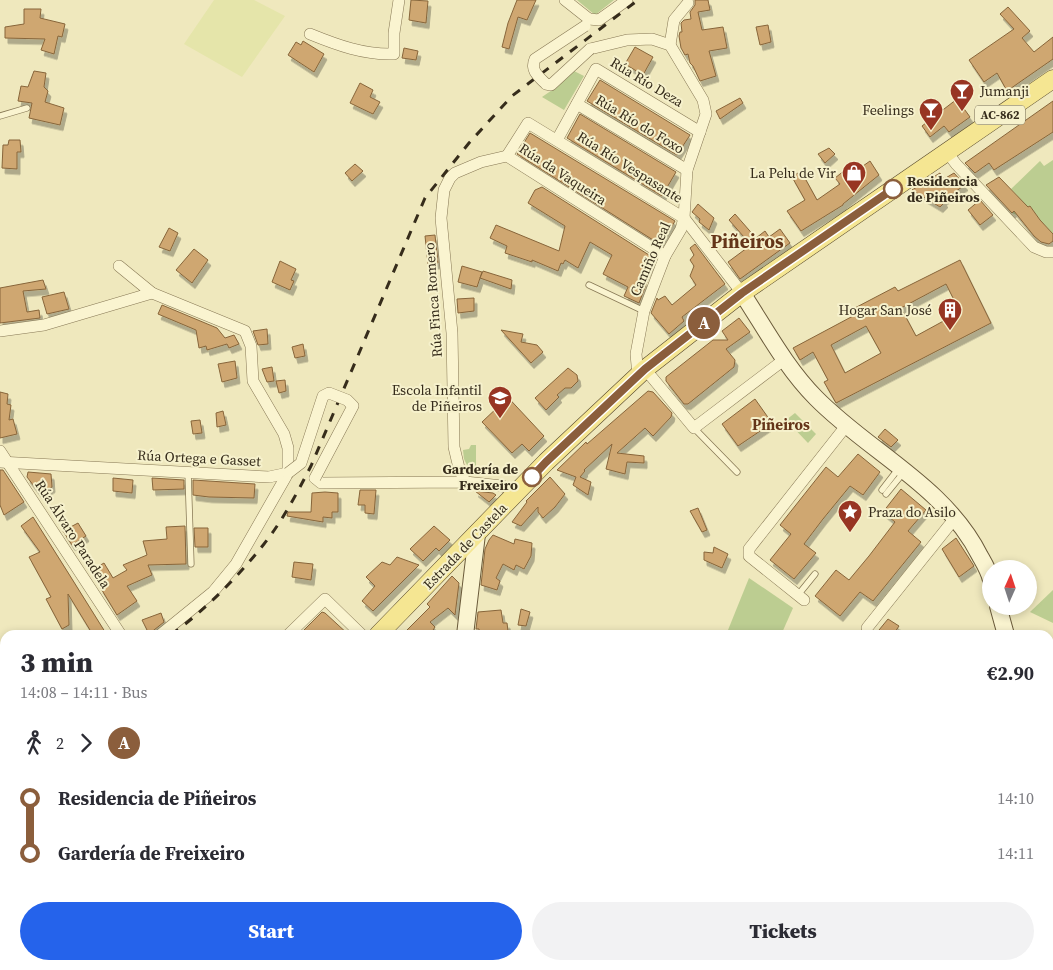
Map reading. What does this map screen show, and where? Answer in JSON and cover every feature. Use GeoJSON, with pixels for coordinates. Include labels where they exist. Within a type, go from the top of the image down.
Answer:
{"type":"FeatureCollection","features":[{"type":"Feature","properties":{"kind":"main road","name":"Estrada de Castela"},"geometry":{"type":"LineString","coordinates":[[383,630],[546,462],[642,373],[742,293],[1053,78]]}},
{"type":"Feature","properties":{"kind":"street"},"geometry":{"type":"LineString","coordinates":[[310,34],[338,45],[364,52],[394,54],[394,33],[399,0]]}},
{"type":"Feature","properties":{"kind":"street"},"geometry":{"type":"LineString","coordinates":[[565,0],[587,23]]}},
{"type":"Feature","properties":{"kind":"street"},"geometry":{"type":"LineString","coordinates":[[627,0],[599,20],[587,23],[535,59],[533,70],[546,84],[551,85],[590,49],[627,40],[652,39],[670,45],[674,20],[688,3]]}},
{"type":"Feature","properties":{"kind":"street"},"geometry":{"type":"LineString","coordinates":[[596,69],[599,54],[608,45]]}},
{"type":"Feature","properties":{"kind":"street","name":"Camiño Real"},"geometry":{"type":"LineString","coordinates":[[642,373],[636,354],[644,310],[665,256],[681,229],[684,218],[687,170],[706,114],[703,100],[670,45]]}},
{"type":"Feature","properties":{"kind":"street","name":"Rúa Río Deza"},"geometry":{"type":"LineString","coordinates":[[557,140],[596,69],[700,132]]}},
{"type":"Feature","properties":{"kind":"street","name":"Rúa Río do Foxo"},"geometry":{"type":"LineString","coordinates":[[577,104],[687,170]]}},
{"type":"Feature","properties":{"kind":"street","name":"Rúa da Vaqueira"},"geometry":{"type":"LineString","coordinates":[[557,140],[528,122],[507,156],[665,256]]}},
{"type":"Feature","properties":{"kind":"street","name":"Rúa Río Vespasante"},"geometry":{"type":"LineString","coordinates":[[557,140],[684,218],[742,293]]}},
{"type":"Feature","properties":{"kind":"street"},"geometry":{"type":"LineString","coordinates":[[947,152],[1034,247],[1046,252],[1053,252]]}},
{"type":"Feature","properties":{"kind":"street","name":"Rúa Finca Romero"},"geometry":{"type":"LineString","coordinates":[[465,482],[454,448],[452,332],[441,218],[444,190],[455,173],[481,162],[507,156]]}},
{"type":"Feature","properties":{"kind":"street"},"geometry":{"type":"LineString","coordinates":[[119,266],[152,293],[245,331],[251,346],[252,381],[284,434],[288,448],[288,473]]}},
{"type":"Feature","properties":{"kind":"street"},"geometry":{"type":"LineString","coordinates":[[0,331],[44,325],[152,293]]}},
{"type":"Feature","properties":{"kind":"street"},"geometry":{"type":"LineString","coordinates":[[742,293],[785,359],[815,397],[846,426],[930,493],[956,518],[976,548],[982,561]]}},
{"type":"Feature","properties":{"kind":"street"},"geometry":{"type":"LineString","coordinates":[[642,373],[694,428],[785,359]]}},
{"type":"Feature","properties":{"kind":"street"},"geometry":{"type":"LineString","coordinates":[[166,630],[213,592],[236,564],[288,473],[301,463],[323,396],[329,393],[347,400],[352,406],[315,478],[321,483],[465,482],[502,486],[519,491]]}},
{"type":"Feature","properties":{"kind":"street"},"geometry":{"type":"LineString","coordinates":[[801,597],[749,556],[749,549],[846,426]]}},
{"type":"Feature","properties":{"kind":"street","name":"Rúa Álvaro Paradela"},"geometry":{"type":"LineString","coordinates":[[0,451],[4,462],[118,630]]}},
{"type":"Feature","properties":{"kind":"street","name":"Rúa Ortega e Gasset"},"geometry":{"type":"LineString","coordinates":[[4,462],[269,477],[288,473]]}},
{"type":"Feature","properties":{"kind":"street"},"geometry":{"type":"LineString","coordinates":[[867,628],[956,518]]}},
{"type":"Feature","properties":{"kind":"street"},"geometry":{"type":"LineString","coordinates":[[466,630],[477,534]]}},
{"type":"Feature","properties":{"kind":"street"},"geometry":{"type":"LineString","coordinates":[[293,630],[324,599],[357,630]]}},
{"type":"Feature","properties":{"kind":"street"},"geometry":{"type":"LineString","coordinates":[[1000,615],[1005,630]]}},
{"type":"Feature","properties":{"kind":"lane"},"geometry":{"type":"LineString","coordinates":[[0,116],[27,108]]}},
{"type":"Feature","properties":{"kind":"lane"},"geometry":{"type":"LineString","coordinates":[[589,285],[644,310]]}},
{"type":"Feature","properties":{"kind":"lane"},"geometry":{"type":"LineString","coordinates":[[694,428],[737,472]]}},
{"type":"Feature","properties":{"kind":"lane"},"geometry":{"type":"LineString","coordinates":[[884,492],[902,470]]}},
{"type":"Feature","properties":{"kind":"lane"},"geometry":{"type":"LineString","coordinates":[[188,472],[191,564]]}},
{"type":"Feature","properties":{"kind":"lane"},"geometry":{"type":"LineString","coordinates":[[801,597],[815,574]]}},
{"type":"Feature","properties":{"kind":"green space"},"geometry":{"type":"Polygon","coordinates":[[[214,0],[254,0],[285,16],[242,77],[184,44],[214,0]]]}},
{"type":"Feature","properties":{"kind":"green space"},"geometry":{"type":"Polygon","coordinates":[[[577,0],[614,0],[595,15],[577,0]]]}},
{"type":"Feature","properties":{"kind":"green space"},"geometry":{"type":"Polygon","coordinates":[[[574,71],[584,76],[564,110],[542,97],[558,86],[574,71]]]}},
{"type":"Feature","properties":{"kind":"green space"},"geometry":{"type":"Polygon","coordinates":[[[1053,160],[1053,234],[1044,224],[1032,234],[1028,228],[1040,220],[1030,206],[1017,215],[1012,213],[1024,203],[1011,189],[1040,161],[1044,166],[1053,160]]]}},
{"type":"Feature","properties":{"kind":"green space"},"geometry":{"type":"Polygon","coordinates":[[[795,413],[816,434],[808,443],[786,420],[795,413]]]}},
{"type":"Feature","properties":{"kind":"green space"},"geometry":{"type":"Polygon","coordinates":[[[471,445],[476,445],[476,472],[469,469],[464,459],[463,450],[469,449],[471,445]]]}},
{"type":"Feature","properties":{"kind":"green space"},"geometry":{"type":"Polygon","coordinates":[[[749,578],[793,608],[783,630],[728,630],[749,578]]]}},
{"type":"Feature","properties":{"kind":"green space"},"geometry":{"type":"Polygon","coordinates":[[[1053,590],[1053,623],[1036,615],[1038,615],[1038,604],[1053,590]]]}},
{"type":"Feature","properties":{"kind":"building"},"geometry":{"type":"Polygon","coordinates":[[[411,0],[428,1],[426,23],[409,20],[411,0]]]}},
{"type":"Feature","properties":{"kind":"building"},"geometry":{"type":"Polygon","coordinates":[[[517,0],[536,0],[527,20],[518,17],[509,49],[502,47],[508,23],[517,0]]]}},
{"type":"Feature","properties":{"kind":"building"},"geometry":{"type":"Polygon","coordinates":[[[695,0],[708,0],[710,10],[698,12],[702,30],[723,27],[727,48],[709,51],[716,76],[700,81],[690,63],[688,54],[685,55],[681,48],[679,36],[680,32],[682,32],[681,23],[684,20],[691,19],[690,12],[695,5],[695,0]]]}},
{"type":"Feature","properties":{"kind":"building"},"geometry":{"type":"Polygon","coordinates":[[[1008,7],[1030,31],[1022,38],[1034,52],[1053,37],[1053,59],[1007,91],[997,73],[984,82],[969,60],[1014,29],[1000,14],[1008,7]]]}},
{"type":"Feature","properties":{"kind":"building"},"geometry":{"type":"Polygon","coordinates":[[[24,9],[41,9],[40,18],[65,24],[62,37],[58,36],[54,54],[41,50],[45,39],[5,38],[5,27],[24,24],[24,9]]]}},
{"type":"Feature","properties":{"kind":"building"},"geometry":{"type":"Polygon","coordinates":[[[768,25],[771,42],[760,45],[756,27],[768,25]]]}},
{"type":"Feature","properties":{"kind":"building"},"geometry":{"type":"Polygon","coordinates":[[[303,41],[324,54],[314,72],[288,55],[296,42],[301,45],[303,41]]]}},
{"type":"Feature","properties":{"kind":"building"},"geometry":{"type":"Polygon","coordinates":[[[635,47],[653,57],[643,75],[625,64],[635,47]]]}},
{"type":"Feature","properties":{"kind":"building"},"geometry":{"type":"Polygon","coordinates":[[[404,48],[418,51],[416,60],[402,58],[404,48]]]}},
{"type":"Feature","properties":{"kind":"building"},"geometry":{"type":"Polygon","coordinates":[[[34,71],[46,73],[44,87],[48,91],[45,102],[64,108],[60,125],[29,118],[32,103],[18,101],[21,86],[28,87],[34,71]]]}},
{"type":"Feature","properties":{"kind":"building"},"geometry":{"type":"Polygon","coordinates":[[[600,80],[690,135],[677,155],[587,101],[600,80]]]}},
{"type":"Feature","properties":{"kind":"building"},"geometry":{"type":"Polygon","coordinates":[[[360,83],[373,90],[370,97],[380,102],[373,114],[350,103],[360,83]]]}},
{"type":"Feature","properties":{"kind":"building"},"geometry":{"type":"Polygon","coordinates":[[[740,98],[743,103],[720,119],[716,111],[740,98]]]}},
{"type":"Feature","properties":{"kind":"building"},"geometry":{"type":"Polygon","coordinates":[[[957,99],[970,117],[949,132],[944,126],[930,137],[922,126],[957,99]]]}},
{"type":"Feature","properties":{"kind":"building"},"geometry":{"type":"Polygon","coordinates":[[[1053,101],[1053,132],[994,170],[989,163],[975,173],[965,163],[1053,101]]]}},
{"type":"Feature","properties":{"kind":"building"},"geometry":{"type":"Polygon","coordinates":[[[580,114],[676,172],[662,196],[567,138],[580,114]]]}},
{"type":"Feature","properties":{"kind":"building"},"geometry":{"type":"Polygon","coordinates":[[[530,133],[675,221],[661,245],[517,154],[530,133]]]}},
{"type":"Feature","properties":{"kind":"building"},"geometry":{"type":"Polygon","coordinates":[[[9,140],[20,140],[21,152],[17,152],[17,169],[2,168],[3,145],[8,145],[9,140]]]}},
{"type":"Feature","properties":{"kind":"building"},"geometry":{"type":"Polygon","coordinates":[[[829,148],[835,154],[825,163],[818,154],[829,148]]]}},
{"type":"Feature","properties":{"kind":"building"},"geometry":{"type":"Polygon","coordinates":[[[870,161],[879,175],[843,205],[801,231],[787,211],[805,200],[792,177],[801,171],[817,200],[840,184],[835,178],[845,170],[849,176],[870,161]]]}},
{"type":"Feature","properties":{"kind":"building"},"geometry":{"type":"Polygon","coordinates":[[[355,164],[363,171],[352,181],[345,173],[355,164]]]}},
{"type":"Feature","properties":{"kind":"building"},"geometry":{"type":"Polygon","coordinates":[[[940,173],[944,179],[954,173],[965,185],[943,200],[945,202],[940,207],[912,190],[940,173]]]}},
{"type":"Feature","properties":{"kind":"building"},"geometry":{"type":"Polygon","coordinates":[[[999,177],[1028,207],[1030,206],[1053,234],[1053,241],[1049,244],[1041,242],[1014,211],[1012,213],[986,185],[999,177]]]}},
{"type":"Feature","properties":{"kind":"building"},"geometry":{"type":"Polygon","coordinates":[[[542,187],[649,255],[652,261],[642,280],[647,282],[639,303],[624,296],[628,287],[603,274],[612,255],[590,242],[578,268],[565,260],[563,264],[561,263],[558,271],[532,260],[532,262],[505,253],[507,246],[490,238],[496,225],[559,251],[565,226],[528,203],[535,190],[542,187]]]}},
{"type":"Feature","properties":{"kind":"building"},"geometry":{"type":"Polygon","coordinates":[[[980,200],[993,215],[980,225],[968,210],[980,200]]]}},
{"type":"Feature","properties":{"kind":"building"},"geometry":{"type":"Polygon","coordinates":[[[698,204],[714,218],[709,230],[699,222],[700,219],[692,212],[698,204]]]}},
{"type":"Feature","properties":{"kind":"building"},"geometry":{"type":"Polygon","coordinates":[[[735,214],[756,238],[765,231],[769,237],[780,229],[790,243],[740,279],[728,262],[751,245],[729,220],[735,214]]]}},
{"type":"Feature","properties":{"kind":"building"},"geometry":{"type":"Polygon","coordinates":[[[169,228],[178,233],[170,251],[159,247],[169,228]]]}},
{"type":"Feature","properties":{"kind":"building"},"geometry":{"type":"Polygon","coordinates":[[[435,235],[438,263],[428,264],[425,236],[435,235]]]}},
{"type":"Feature","properties":{"kind":"building"},"geometry":{"type":"Polygon","coordinates":[[[695,244],[725,284],[682,317],[684,321],[669,334],[651,313],[657,298],[658,300],[665,296],[672,305],[696,285],[690,276],[694,266],[690,260],[694,255],[690,248],[695,244]]]}},
{"type":"Feature","properties":{"kind":"building"},"geometry":{"type":"Polygon","coordinates":[[[194,249],[208,260],[192,283],[176,270],[194,249]]]}},
{"type":"Feature","properties":{"kind":"building","name":"Hogar San José"},"geometry":{"type":"Polygon","coordinates":[[[960,260],[991,323],[836,403],[824,382],[828,380],[813,352],[800,360],[793,348],[853,316],[851,310],[895,287],[898,291],[960,260]],[[946,284],[901,308],[916,336],[960,312],[946,284]],[[866,326],[831,345],[845,373],[881,353],[866,326]]]}},
{"type":"Feature","properties":{"kind":"building"},"geometry":{"type":"Polygon","coordinates":[[[280,261],[296,269],[291,280],[294,281],[290,290],[272,282],[280,261]]]}},
{"type":"Feature","properties":{"kind":"building"},"geometry":{"type":"Polygon","coordinates":[[[462,266],[482,272],[477,287],[458,282],[462,266]]]}},
{"type":"Feature","properties":{"kind":"building"},"geometry":{"type":"Polygon","coordinates":[[[483,271],[512,280],[511,289],[480,278],[483,271]]]}},
{"type":"Feature","properties":{"kind":"building"},"geometry":{"type":"Polygon","coordinates":[[[43,280],[46,289],[23,291],[27,312],[39,310],[40,318],[0,323],[0,288],[43,280]]]}},
{"type":"Feature","properties":{"kind":"building"},"geometry":{"type":"Polygon","coordinates":[[[64,292],[69,309],[47,314],[42,297],[64,292]]]}},
{"type":"Feature","properties":{"kind":"building"},"geometry":{"type":"Polygon","coordinates":[[[474,298],[474,311],[458,313],[457,299],[474,298]]]}},
{"type":"Feature","properties":{"kind":"building"},"geometry":{"type":"Polygon","coordinates":[[[162,305],[217,328],[225,338],[234,335],[239,344],[229,348],[227,344],[207,350],[206,346],[199,348],[196,330],[158,314],[162,305]]]}},
{"type":"Feature","properties":{"kind":"building"},"geometry":{"type":"Polygon","coordinates":[[[739,318],[750,332],[726,349],[735,360],[734,367],[688,404],[684,404],[666,381],[666,377],[713,340],[728,340],[722,331],[739,318]]]}},
{"type":"Feature","properties":{"kind":"building"},"geometry":{"type":"Polygon","coordinates":[[[267,329],[268,344],[258,345],[253,331],[267,329]]]}},
{"type":"Feature","properties":{"kind":"building"},"geometry":{"type":"Polygon","coordinates":[[[501,330],[523,334],[521,342],[537,345],[543,352],[531,363],[501,330]]]}},
{"type":"Feature","properties":{"kind":"building"},"geometry":{"type":"Polygon","coordinates":[[[303,344],[305,356],[295,358],[292,347],[303,344]]]}},
{"type":"Feature","properties":{"kind":"building"},"geometry":{"type":"Polygon","coordinates":[[[235,361],[237,378],[222,382],[218,364],[235,361]]]}},
{"type":"Feature","properties":{"kind":"building"},"geometry":{"type":"Polygon","coordinates":[[[272,367],[274,381],[267,382],[262,369],[272,367]]]}},
{"type":"Feature","properties":{"kind":"building"},"geometry":{"type":"Polygon","coordinates":[[[568,368],[577,375],[578,381],[571,388],[565,388],[557,395],[559,397],[546,410],[535,398],[568,368]]]}},
{"type":"Feature","properties":{"kind":"building"},"geometry":{"type":"Polygon","coordinates":[[[285,380],[286,391],[279,393],[276,381],[285,380]]]}},
{"type":"Feature","properties":{"kind":"building"},"geometry":{"type":"Polygon","coordinates":[[[502,391],[544,436],[529,451],[522,444],[512,453],[482,422],[500,405],[494,399],[502,391]]]}},
{"type":"Feature","properties":{"kind":"building"},"geometry":{"type":"Polygon","coordinates":[[[648,391],[653,392],[672,413],[671,417],[653,436],[645,428],[617,453],[644,456],[644,463],[627,462],[625,474],[606,469],[612,444],[584,470],[580,477],[591,482],[588,495],[573,485],[576,477],[557,470],[586,442],[587,444],[648,391]]]}},
{"type":"Feature","properties":{"kind":"building"},"geometry":{"type":"Polygon","coordinates":[[[0,392],[8,394],[7,404],[11,405],[9,420],[13,419],[17,434],[0,438],[0,392]]]}},
{"type":"Feature","properties":{"kind":"building"},"geometry":{"type":"Polygon","coordinates":[[[755,399],[772,423],[738,446],[722,424],[755,399]]]}},
{"type":"Feature","properties":{"kind":"building"},"geometry":{"type":"Polygon","coordinates":[[[223,411],[226,425],[217,427],[216,413],[223,411]]]}},
{"type":"Feature","properties":{"kind":"building"},"geometry":{"type":"Polygon","coordinates":[[[200,420],[202,433],[193,434],[191,421],[200,420]]]}},
{"type":"Feature","properties":{"kind":"building"},"geometry":{"type":"Polygon","coordinates":[[[885,429],[898,440],[891,447],[878,437],[885,429]]]}},
{"type":"Feature","properties":{"kind":"building"},"geometry":{"type":"Polygon","coordinates":[[[858,454],[880,472],[863,495],[850,486],[823,519],[804,544],[816,553],[794,579],[770,560],[791,534],[780,525],[826,467],[838,477],[858,454]]]}},
{"type":"Feature","properties":{"kind":"building"},"geometry":{"type":"Polygon","coordinates":[[[0,470],[3,470],[24,502],[4,515],[0,505],[0,470]]]}},
{"type":"Feature","properties":{"kind":"building"},"geometry":{"type":"Polygon","coordinates":[[[28,472],[51,474],[52,487],[40,494],[27,477],[28,472]]]}},
{"type":"Feature","properties":{"kind":"building"},"geometry":{"type":"Polygon","coordinates":[[[550,477],[565,494],[555,507],[543,518],[538,512],[538,507],[521,526],[512,522],[526,501],[550,477]]]}},
{"type":"Feature","properties":{"kind":"building"},"geometry":{"type":"Polygon","coordinates":[[[113,478],[133,480],[132,493],[113,491],[113,478]]]}},
{"type":"Feature","properties":{"kind":"building"},"geometry":{"type":"Polygon","coordinates":[[[152,478],[184,480],[184,489],[153,490],[152,478]]]}},
{"type":"Feature","properties":{"kind":"building"},"geometry":{"type":"Polygon","coordinates":[[[193,480],[255,484],[254,498],[193,495],[193,480]]]}},
{"type":"Feature","properties":{"kind":"building"},"geometry":{"type":"Polygon","coordinates":[[[901,489],[926,510],[908,531],[921,542],[873,601],[860,592],[840,616],[815,596],[836,570],[849,580],[869,556],[895,522],[883,512],[901,489]]]}},
{"type":"Feature","properties":{"kind":"building"},"geometry":{"type":"Polygon","coordinates":[[[360,490],[376,490],[374,514],[365,513],[365,505],[358,505],[360,490]]]}},
{"type":"Feature","properties":{"kind":"building"},"geometry":{"type":"Polygon","coordinates":[[[475,491],[493,493],[496,495],[489,502],[475,491]]]}},
{"type":"Feature","properties":{"kind":"building"},"geometry":{"type":"Polygon","coordinates":[[[312,493],[338,493],[338,512],[332,512],[332,518],[323,517],[323,522],[287,516],[288,512],[311,512],[312,493]]]}},
{"type":"Feature","properties":{"kind":"building"},"geometry":{"type":"Polygon","coordinates":[[[698,508],[707,530],[702,532],[690,511],[698,508]]]}},
{"type":"Feature","properties":{"kind":"building"},"geometry":{"type":"Polygon","coordinates":[[[33,517],[104,630],[90,630],[68,594],[69,625],[62,629],[46,599],[51,597],[29,557],[40,552],[21,526],[33,517]]]}},
{"type":"Feature","properties":{"kind":"building"},"geometry":{"type":"Polygon","coordinates":[[[78,523],[86,536],[72,545],[63,531],[78,523]]]}},
{"type":"Feature","properties":{"kind":"building"},"geometry":{"type":"Polygon","coordinates":[[[185,526],[186,564],[148,565],[152,575],[127,586],[137,601],[117,615],[101,586],[90,571],[104,563],[113,578],[127,570],[123,565],[147,555],[143,541],[167,539],[166,527],[185,526]]]}},
{"type":"Feature","properties":{"kind":"building"},"geometry":{"type":"Polygon","coordinates":[[[434,526],[450,540],[439,551],[436,548],[423,561],[410,549],[434,526]]]}},
{"type":"Feature","properties":{"kind":"building"},"geometry":{"type":"Polygon","coordinates":[[[194,528],[208,528],[208,547],[195,547],[194,528]]]}},
{"type":"Feature","properties":{"kind":"building"},"geometry":{"type":"Polygon","coordinates":[[[493,535],[514,544],[515,539],[532,543],[531,556],[524,569],[516,565],[514,570],[503,564],[496,578],[500,581],[497,590],[481,585],[485,549],[493,535]]]}},
{"type":"Feature","properties":{"kind":"building"},"geometry":{"type":"Polygon","coordinates":[[[956,538],[974,566],[959,577],[942,549],[956,538]]]}},
{"type":"Feature","properties":{"kind":"building"},"geometry":{"type":"Polygon","coordinates":[[[714,547],[728,554],[722,568],[704,560],[704,552],[713,553],[714,547]]]}},
{"type":"Feature","properties":{"kind":"building"},"geometry":{"type":"Polygon","coordinates":[[[397,557],[419,565],[373,611],[362,601],[375,586],[366,577],[382,562],[390,565],[397,557]]]}},
{"type":"Feature","properties":{"kind":"building"},"geometry":{"type":"Polygon","coordinates":[[[294,562],[313,564],[311,580],[292,577],[294,562]]]}},
{"type":"Feature","properties":{"kind":"building"},"geometry":{"type":"Polygon","coordinates":[[[452,576],[459,583],[455,615],[448,608],[430,622],[435,627],[433,630],[407,630],[430,607],[427,604],[452,576]]]}},
{"type":"Feature","properties":{"kind":"building"},"geometry":{"type":"Polygon","coordinates":[[[521,609],[530,612],[526,626],[518,625],[521,609]]]}},
{"type":"Feature","properties":{"kind":"building"},"geometry":{"type":"Polygon","coordinates":[[[501,610],[503,623],[507,623],[508,630],[476,629],[478,612],[501,610]]]}},
{"type":"Feature","properties":{"kind":"building"},"geometry":{"type":"Polygon","coordinates":[[[322,612],[344,630],[304,630],[322,612]]]}},
{"type":"Feature","properties":{"kind":"building"},"geometry":{"type":"Polygon","coordinates":[[[161,613],[164,622],[154,630],[147,630],[142,620],[161,613]]]}},
{"type":"Feature","properties":{"kind":"building"},"geometry":{"type":"Polygon","coordinates":[[[888,619],[899,626],[896,630],[879,630],[888,619]]]}},
{"type":"Feature","properties":{"kind":"railway"},"geometry":{"type":"LineString","coordinates":[[178,630],[209,604],[254,557],[271,535],[289,506],[311,466],[425,198],[469,143],[512,96],[638,0]]}},
{"type":"Feature","properties":{"kind":"bus line","name":"A"},"geometry":{"type":"LineString","coordinates":[[532,477],[645,369],[742,293],[893,189]]}},
{"type":"Feature","properties":{"kind":"place","name":"Jumanji"},"geometry":{"type":"Point","coordinates":[962,112]}},
{"type":"Feature","properties":{"kind":"place","name":"Feelings"},"geometry":{"type":"Point","coordinates":[931,131]}},
{"type":"Feature","properties":{"kind":"place","name":"Residencia de Piñeiros"},"geometry":{"type":"Point","coordinates":[893,189]}},
{"type":"Feature","properties":{"kind":"place","name":"La Pelu de Vir"},"geometry":{"type":"Point","coordinates":[854,194]}},
{"type":"Feature","properties":{"kind":"place","name":"Hogar San José"},"geometry":{"type":"Point","coordinates":[950,331]}},
{"type":"Feature","properties":{"kind":"place","name":"Escola Infantil de Piñeiros"},"geometry":{"type":"Point","coordinates":[500,419]}},
{"type":"Feature","properties":{"kind":"place","name":"Gardería de Freixeiro"},"geometry":{"type":"Point","coordinates":[532,477]}},
{"type":"Feature","properties":{"kind":"place","name":"Praza do Asilo"},"geometry":{"type":"Point","coordinates":[850,533]}},
{"type":"Feature","properties":{"kind":"district","name":"Piñeiros"},"geometry":{"type":"Point","coordinates":[747,241]}},
{"type":"Feature","properties":{"kind":"district","name":"Piñeiros"},"geometry":{"type":"Point","coordinates":[781,424]}}]}
